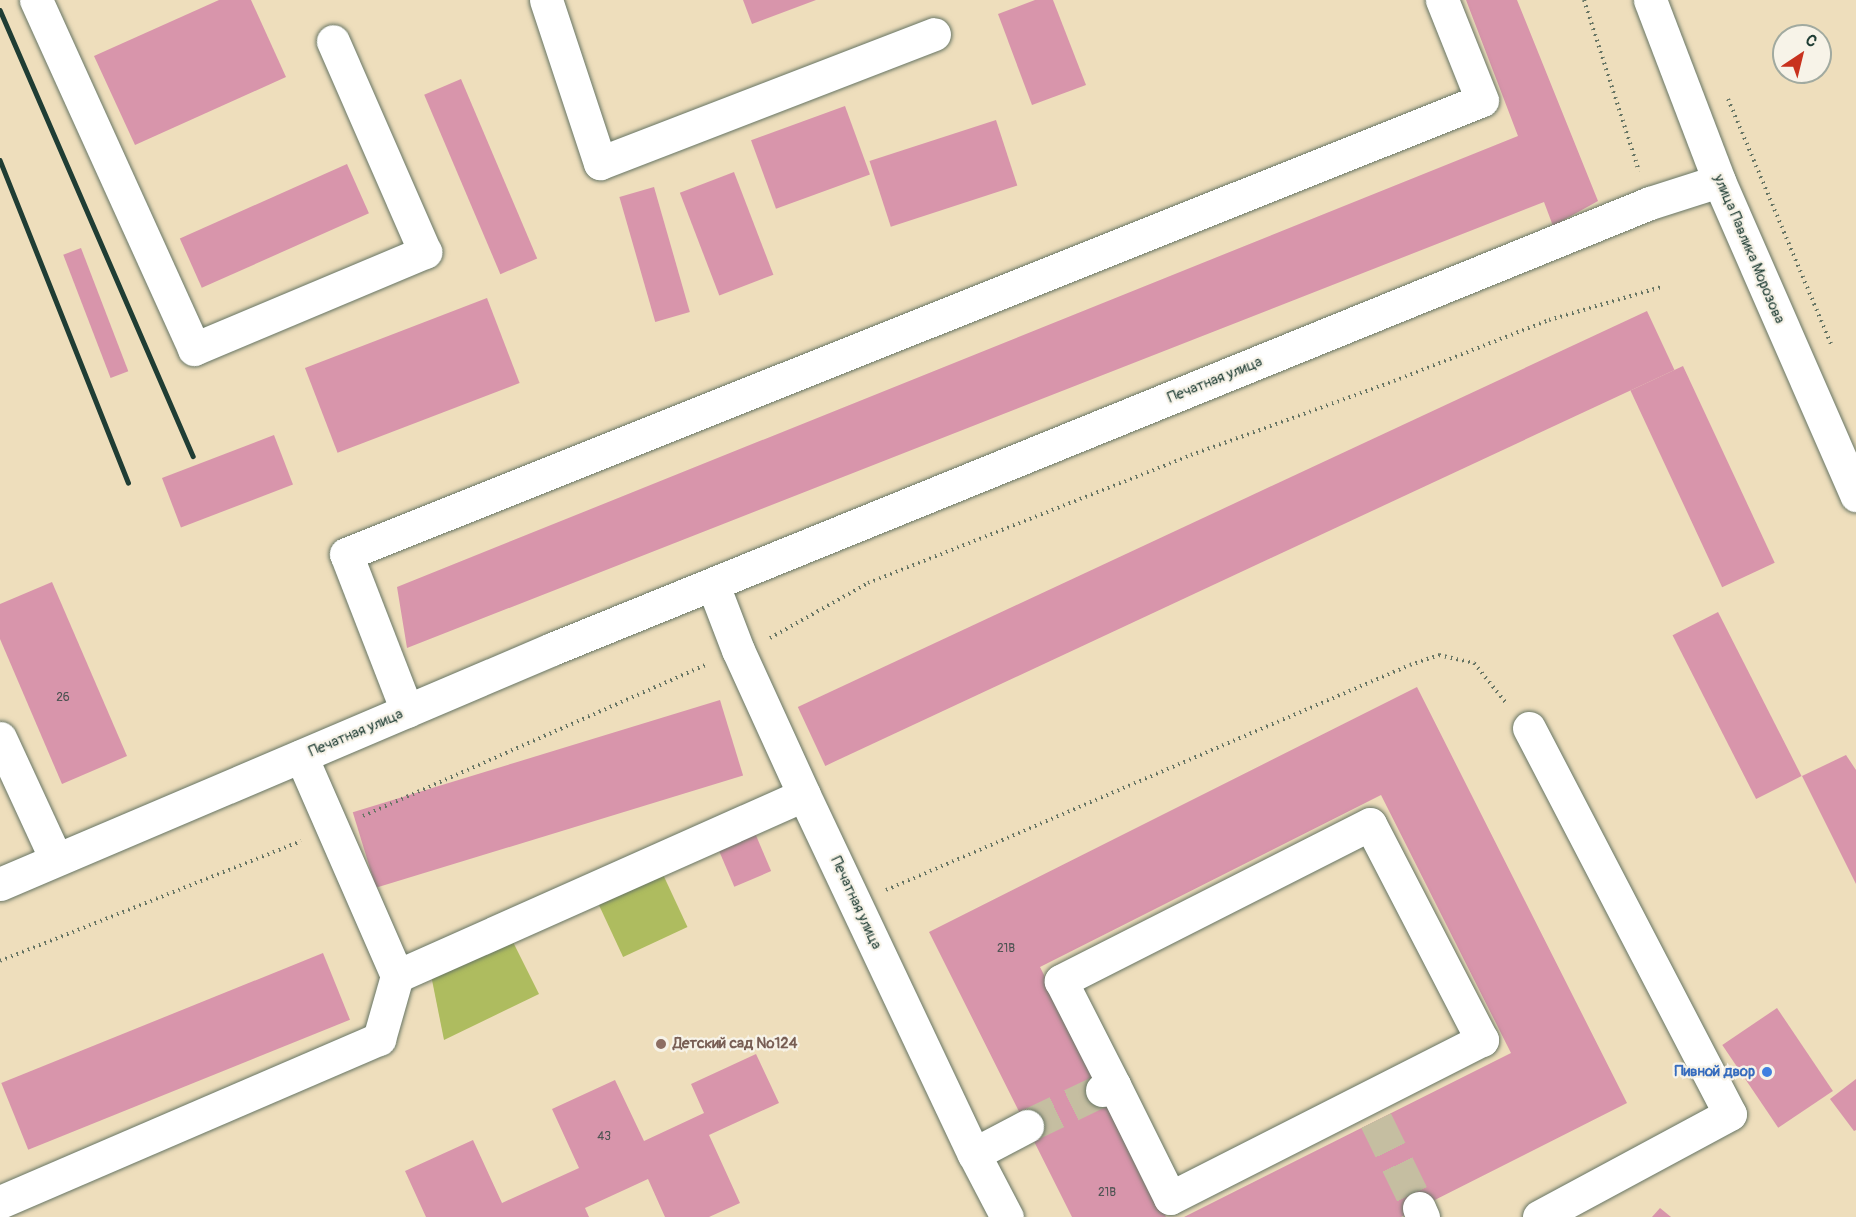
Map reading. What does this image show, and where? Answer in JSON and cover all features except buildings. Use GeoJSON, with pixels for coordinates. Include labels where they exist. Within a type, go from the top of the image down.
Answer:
{"type":"FeatureCollection","features":[{"type":"Feature","properties":{"kind":"street"},"geometry":{"type":"LineString","coordinates":[[36,0],[194,349],[425,252],[333,40]]}},
{"type":"Feature","properties":{"kind":"street"},"geometry":{"type":"LineString","coordinates":[[546,0],[600,163],[934,34]]}},
{"type":"Feature","properties":{"kind":"street"},"geometry":{"type":"LineString","coordinates":[[407,711],[346,554],[1482,100],[1442,0]]}},
{"type":"Feature","properties":{"kind":"street","name":"улица Павлика Морозова"},"geometry":{"type":"LineString","coordinates":[[1650,0],[1719,180],[1856,495]]}},
{"type":"Feature","properties":{"kind":"street","name":"Печатная улица"},"geometry":{"type":"LineString","coordinates":[[0,884],[407,711],[713,585],[1650,203],[1719,180]]}},
{"type":"Feature","properties":{"kind":"street","name":"Печатная улица"},"geometry":{"type":"LineString","coordinates":[[713,585],[738,650],[804,795],[974,1155],[1007,1217]]}},
{"type":"Feature","properties":{"kind":"street"},"geometry":{"type":"LineString","coordinates":[[1529,728],[1730,1114],[1539,1217]]}},
{"type":"Feature","properties":{"kind":"street"},"geometry":{"type":"LineString","coordinates":[[0,738],[56,859]]}},
{"type":"Feature","properties":{"kind":"street"},"geometry":{"type":"LineString","coordinates":[[0,1202],[379,1039],[398,976],[301,756]]}},
{"type":"Feature","properties":{"kind":"street"},"geometry":{"type":"LineString","coordinates":[[398,976],[804,795]]}},
{"type":"Feature","properties":{"kind":"street"},"geometry":{"type":"LineString","coordinates":[[1370,824],[1482,1040],[1372,1109],[1170,1198],[1108,1087],[1062,981],[1370,824]]}},
{"type":"Feature","properties":{"kind":"street"},"geometry":{"type":"LineString","coordinates":[[974,1155],[1027,1126]]}},
{"type":"Feature","properties":{"kind":"path"},"geometry":{"type":"LineString","coordinates":[[1584,0],[1650,203]]}},
{"type":"Feature","properties":{"kind":"path"},"geometry":{"type":"LineString","coordinates":[[1728,98],[1833,348]]}},
{"type":"Feature","properties":{"kind":"path"},"geometry":{"type":"LineString","coordinates":[[0,960],[165,897],[333,828],[738,650],[775,636],[868,583],[1180,460],[1394,381],[1549,320],[1661,286]]}},
{"type":"Feature","properties":{"kind":"path"},"geometry":{"type":"LineString","coordinates":[[856,903],[1410,665],[1439,655],[1474,663],[1529,728]]}},
{"type":"Feature","properties":{"kind":"green space"},"geometry":{"type":"Polygon","coordinates":[[[660,868],[687,927],[623,957],[596,898],[660,868]]]}},
{"type":"Feature","properties":{"kind":"green space"},"geometry":{"type":"Polygon","coordinates":[[[502,920],[539,994],[444,1040],[427,955],[502,920]]]}},
{"type":"Feature","properties":{"kind":"tunnel"},"geometry":{"type":"LineString","coordinates":[[1027,1126],[1102,1090]]}},
{"type":"Feature","properties":{"kind":"tunnel"},"geometry":{"type":"LineString","coordinates":[[1376,1120],[1419,1208]]}},
{"type":"Feature","properties":{"kind":"railway"},"geometry":{"type":"LineString","coordinates":[[0,10],[193,456]]}},
{"type":"Feature","properties":{"kind":"railway"},"geometry":{"type":"LineString","coordinates":[[0,160],[128,482]]}},
{"type":"Feature","properties":{"kind":"place","name":"Детский сад №124"},"geometry":{"type":"Point","coordinates":[661,1044]}},
{"type":"Feature","properties":{"kind":"place","name":"Пивной двор"},"geometry":{"type":"Point","coordinates":[1767,1072]}}]}
